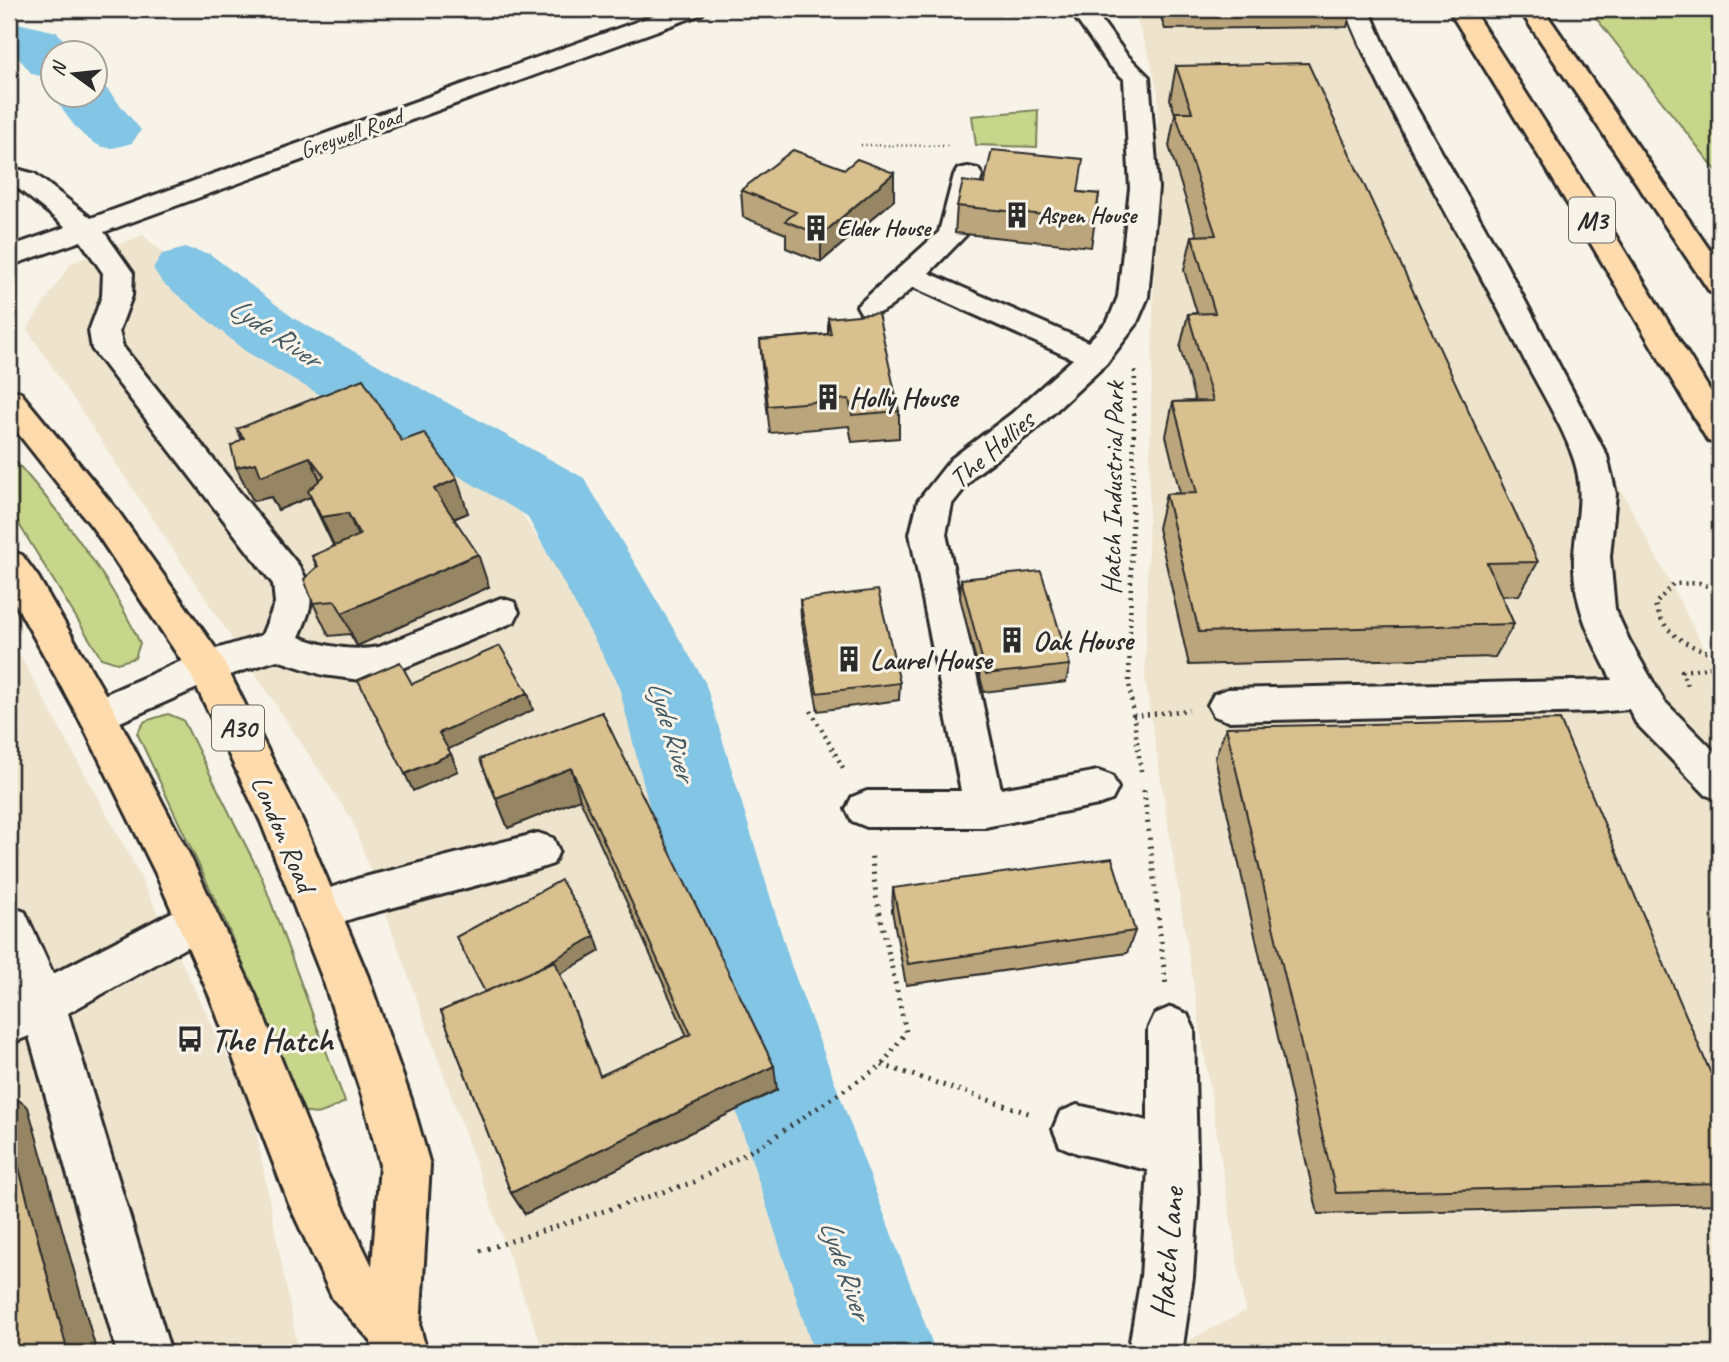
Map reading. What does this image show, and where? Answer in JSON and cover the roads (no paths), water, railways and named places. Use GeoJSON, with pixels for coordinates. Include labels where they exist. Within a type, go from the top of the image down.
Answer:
{"type":"FeatureCollection","features":[{"type":"Feature","properties":{"kind":"main road","name":"M3"},"geometry":{"type":"LineString","coordinates":[[1460,9],[1555,159],[1720,433]]}},
{"type":"Feature","properties":{"kind":"main road","name":"M3"},"geometry":{"type":"LineString","coordinates":[[1531,9],[1720,286]]}},
{"type":"Feature","properties":{"kind":"main road","name":"London Road"},"geometry":{"type":"LineString","coordinates":[[9,400],[105,519],[207,667],[282,822],[376,1068],[405,1165],[397,1340]]}},
{"type":"Feature","properties":{"kind":"main road","name":"London Road"},"geometry":{"type":"LineString","coordinates":[[9,564],[25,587],[97,715],[197,919],[233,997],[307,1186],[351,1281],[397,1340]]}},
{"type":"Feature","properties":{"kind":"street","name":"Greywell Road"},"geometry":{"type":"LineString","coordinates":[[9,257],[694,9]]}},
{"type":"Feature","properties":{"kind":"street","name":"The Hollies"},"geometry":{"type":"LineString","coordinates":[[985,809],[928,534],[935,500],[963,467],[1023,422],[1096,357],[1121,325],[1133,297],[1144,188],[1136,77],[1117,59],[1081,9]]}},
{"type":"Feature","properties":{"kind":"street"},"geometry":{"type":"LineString","coordinates":[[1357,9],[1385,76],[1488,258],[1590,456],[1599,494],[1592,557],[1597,609],[1611,643],[1650,712],[1720,783]]}},
{"type":"Feature","properties":{"kind":"street"},"geometry":{"type":"LineString","coordinates":[[9,175],[25,180],[87,229],[118,274],[117,296],[104,331],[108,349],[264,550],[286,573],[295,590],[277,645]]}},
{"type":"Feature","properties":{"kind":"street"},"geometry":{"type":"LineString","coordinates":[[872,306],[952,235],[968,175]]}},
{"type":"Feature","properties":{"kind":"street"},"geometry":{"type":"LineString","coordinates":[[910,275],[1096,357]]}},
{"type":"Feature","properties":{"kind":"street"},"geometry":{"type":"LineString","coordinates":[[97,715],[207,667],[277,645],[323,660],[360,665],[384,661],[501,612]]}},
{"type":"Feature","properties":{"kind":"street"},"geometry":{"type":"LineString","coordinates":[[1228,705],[1597,697],[1638,693]]}},
{"type":"Feature","properties":{"kind":"street"},"geometry":{"type":"LineString","coordinates":[[867,809],[985,809],[1098,788]]}},
{"type":"Feature","properties":{"kind":"street"},"geometry":{"type":"LineString","coordinates":[[318,911],[357,898],[538,851]]}},
{"type":"Feature","properties":{"kind":"street"},"geometry":{"type":"LineString","coordinates":[[25,1012],[124,962],[197,919]]}},
{"type":"Feature","properties":{"kind":"street"},"geometry":{"type":"LineString","coordinates":[[9,926],[25,1012],[144,1353]]}},
{"type":"Feature","properties":{"kind":"street","name":"Hatch Lane"},"geometry":{"type":"LineString","coordinates":[[1155,1353],[1167,1277],[1174,1152],[1171,1029]]}},
{"type":"Feature","properties":{"kind":"street","name":"Hatch Lane"},"geometry":{"type":"LineString","coordinates":[[1077,1129],[1174,1152]]}},
{"type":"Feature","properties":{"kind":"waterway","name":"Lyde River"},"geometry":{"type":"LineString","coordinates":[[9,37],[38,45]]}},
{"type":"Feature","properties":{"kind":"waterway","name":"Lyde River"},"geometry":{"type":"LineString","coordinates":[[93,108],[111,130]]}},
{"type":"Feature","properties":{"kind":"waterway","name":"Lyde River"},"geometry":{"type":"LineString","coordinates":[[186,268],[270,335],[556,497],[661,682],[740,965],[875,1353]]}},
{"type":"Feature","properties":{"kind":"place","name":"Aspen House"},"geometry":{"type":"Point","coordinates":[1017,215]}},
{"type":"Feature","properties":{"kind":"place","name":"Elder House"},"geometry":{"type":"Point","coordinates":[816,228]}},
{"type":"Feature","properties":{"kind":"place","name":"Holly House"},"geometry":{"type":"Point","coordinates":[828,397]}},
{"type":"Feature","properties":{"kind":"place","name":"Oak House"},"geometry":{"type":"Point","coordinates":[1012,640]}},
{"type":"Feature","properties":{"kind":"place","name":"Laurel House"},"geometry":{"type":"Point","coordinates":[849,659]}},
{"type":"Feature","properties":{"kind":"place","name":"The Hatch"},"geometry":{"type":"Point","coordinates":[190,1039]}}]}
